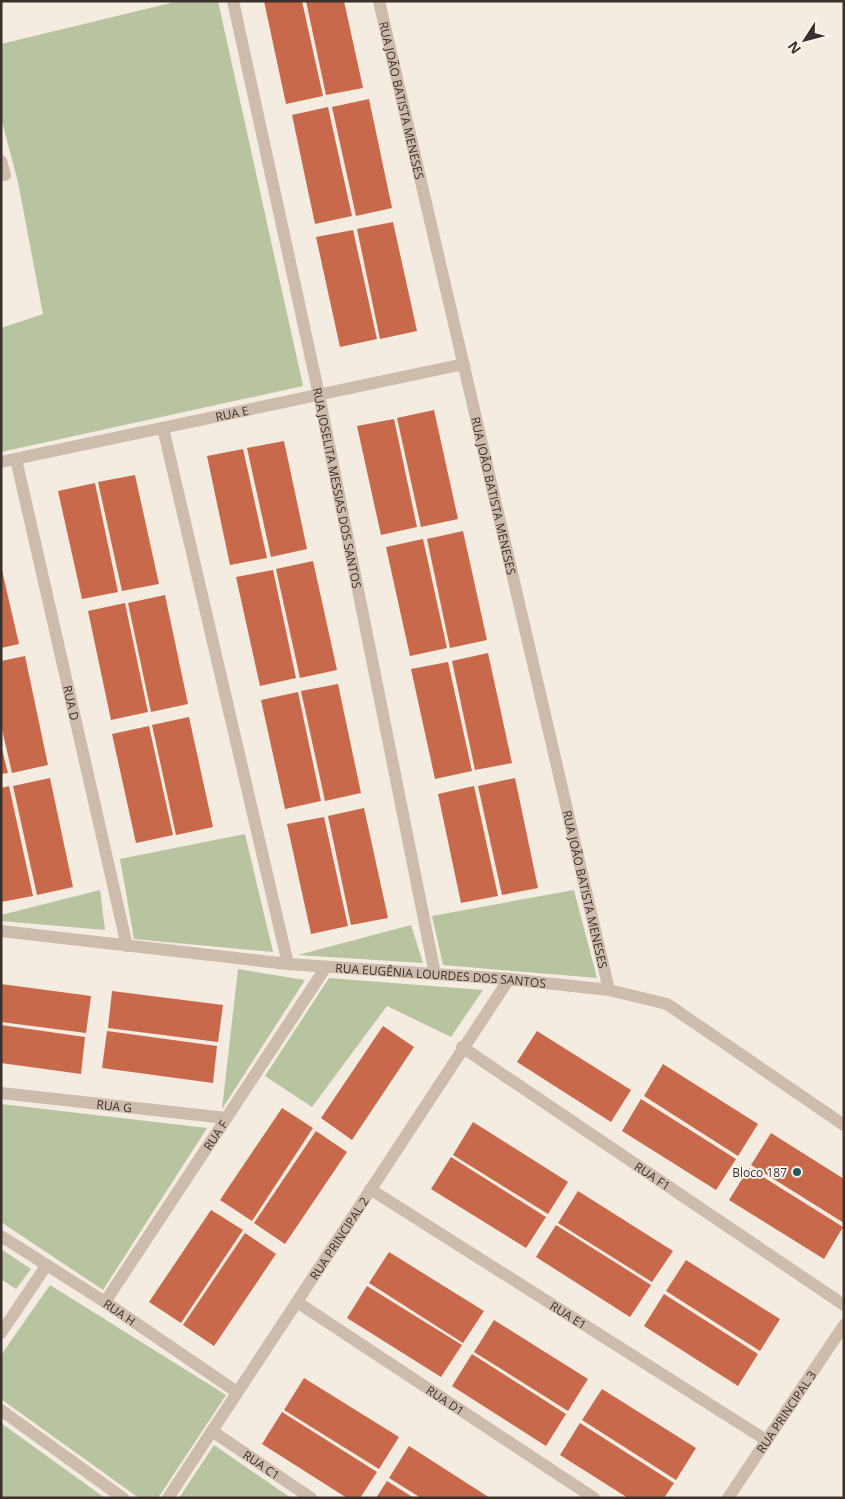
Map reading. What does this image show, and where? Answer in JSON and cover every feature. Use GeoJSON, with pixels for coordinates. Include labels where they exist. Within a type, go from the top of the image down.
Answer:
{"type":"FeatureCollection","features":[{"type":"Feature","properties":{"kind":"street","name":"RUA JOSELITA MESSIAS DOS SANTOS"},"geometry":{"type":"LineString","coordinates":[[233,1],[319,395],[435,974]]}},
{"type":"Feature","properties":{"kind":"street","name":"RUA JOÃO BATISTA MENESES"},"geometry":{"type":"LineString","coordinates":[[379,1],[609,990]]}},
{"type":"Feature","properties":{"kind":"street"},"geometry":{"type":"LineString","coordinates":[[1,161],[5,175]]}},
{"type":"Feature","properties":{"kind":"street","name":"RUA E"},"geometry":{"type":"LineString","coordinates":[[1,462],[464,364]]}},
{"type":"Feature","properties":{"kind":"street"},"geometry":{"type":"LineString","coordinates":[[163,428],[288,964]]}},
{"type":"Feature","properties":{"kind":"street","name":"RUA D"},"geometry":{"type":"LineString","coordinates":[[16,459],[126,946]]}},
{"type":"Feature","properties":{"kind":"street","name":"RUA EUGÊNIA LOURDES DOS SANTOS"},"geometry":{"type":"LineString","coordinates":[[1,931],[288,964],[509,978],[609,990],[667,1004],[844,1125]]}},
{"type":"Feature","properties":{"kind":"street","name":"RUA F"},"geometry":{"type":"LineString","coordinates":[[105,1302],[326,967]]}},
{"type":"Feature","properties":{"kind":"street","name":"RUA PRINCIPAL 2"},"geometry":{"type":"LineString","coordinates":[[168,1498],[509,978]]}},
{"type":"Feature","properties":{"kind":"street","name":"RUA F1"},"geometry":{"type":"LineString","coordinates":[[462,1047],[844,1305]]}},
{"type":"Feature","properties":{"kind":"street","name":"RUA G"},"geometry":{"type":"LineString","coordinates":[[1,1094],[226,1118]]}},
{"type":"Feature","properties":{"kind":"street","name":"RUA E1"},"geometry":{"type":"LineString","coordinates":[[370,1189],[766,1440]]}},
{"type":"Feature","properties":{"kind":"street","name":"RUA H"},"geometry":{"type":"LineString","coordinates":[[1,1236],[105,1302],[237,1392]]}},
{"type":"Feature","properties":{"kind":"street"},"geometry":{"type":"LineString","coordinates":[[1,1333],[46,1266]]}},
{"type":"Feature","properties":{"kind":"street","name":"RUA D1"},"geometry":{"type":"LineString","coordinates":[[297,1302],[594,1498]]}},
{"type":"Feature","properties":{"kind":"street","name":"RUA PRINCIPAL 3"},"geometry":{"type":"LineString","coordinates":[[728,1498],[844,1325]]}},
{"type":"Feature","properties":{"kind":"street"},"geometry":{"type":"LineString","coordinates":[[1,1410],[122,1498]]}},
{"type":"Feature","properties":{"kind":"street","name":"RUA C1"},"geometry":{"type":"LineString","coordinates":[[212,1430],[311,1498]]}},
{"type":"Feature","properties":{"kind":"green space"},"geometry":{"type":"Polygon","coordinates":[[[179,1],[218,1],[303,386],[1,452],[1,328],[43,314],[18,182],[1,118],[1,44],[179,1]]]}},
{"type":"Feature","properties":{"kind":"green space"},"geometry":{"type":"Polygon","coordinates":[[[245,834],[273,952],[134,939],[120,859],[245,834]]]}},
{"type":"Feature","properties":{"kind":"green space"},"geometry":{"type":"Polygon","coordinates":[[[100,890],[105,930],[1,921],[1,915],[100,890]]]}},
{"type":"Feature","properties":{"kind":"green space"},"geometry":{"type":"Polygon","coordinates":[[[574,890],[597,978],[443,965],[432,916],[574,890]]]}},
{"type":"Feature","properties":{"kind":"green space"},"geometry":{"type":"Polygon","coordinates":[[[411,925],[423,963],[298,955],[411,925]]]}},
{"type":"Feature","properties":{"kind":"green space"},"geometry":{"type":"Polygon","coordinates":[[[238,969],[305,980],[222,1109],[238,969]]]}},
{"type":"Feature","properties":{"kind":"green space"},"geometry":{"type":"Polygon","coordinates":[[[329,978],[483,990],[451,1037],[387,1006],[312,1107],[265,1076],[329,978]]]}},
{"type":"Feature","properties":{"kind":"green space"},"geometry":{"type":"Polygon","coordinates":[[[1,1104],[207,1128],[103,1290],[1,1222],[1,1104]]]}},
{"type":"Feature","properties":{"kind":"green space"},"geometry":{"type":"Polygon","coordinates":[[[1,1249],[31,1269],[16,1289],[1,1279],[1,1249]]]}},
{"type":"Feature","properties":{"kind":"green space"},"geometry":{"type":"Polygon","coordinates":[[[50,1285],[226,1395],[158,1498],[139,1498],[1,1399],[1,1355],[50,1285]]]}},
{"type":"Feature","properties":{"kind":"green space"},"geometry":{"type":"Polygon","coordinates":[[[1,1423],[105,1498],[1,1498],[1,1423]]]}},
{"type":"Feature","properties":{"kind":"green space"},"geometry":{"type":"Polygon","coordinates":[[[214,1445],[291,1498],[179,1498],[214,1445]]]}},
{"type":"Feature","properties":{"kind":"building"},"geometry":{"type":"Polygon","coordinates":[[[264,1],[302,1],[323,96],[286,104],[264,1]]]}},
{"type":"Feature","properties":{"kind":"building"},"geometry":{"type":"Polygon","coordinates":[[[306,1],[344,1],[363,88],[326,95],[306,1]]]}},
{"type":"Feature","properties":{"kind":"building"},"geometry":{"type":"Polygon","coordinates":[[[369,99],[392,208],[356,216],[332,107],[369,99]]]}},
{"type":"Feature","properties":{"kind":"building"},"geometry":{"type":"Polygon","coordinates":[[[328,107],[352,216],[315,224],[292,115],[328,107]]]}},
{"type":"Feature","properties":{"kind":"building"},"geometry":{"type":"Polygon","coordinates":[[[393,222],[417,331],[380,339],[357,229],[393,222]]]}},
{"type":"Feature","properties":{"kind":"building"},"geometry":{"type":"Polygon","coordinates":[[[353,230],[377,339],[340,347],[316,237],[353,230]]]}},
{"type":"Feature","properties":{"kind":"building"},"geometry":{"type":"Polygon","coordinates":[[[434,410],[458,519],[421,527],[397,418],[434,410]]]}},
{"type":"Feature","properties":{"kind":"building"},"geometry":{"type":"Polygon","coordinates":[[[394,419],[417,527],[381,535],[357,426],[394,419]]]}},
{"type":"Feature","properties":{"kind":"building"},"geometry":{"type":"Polygon","coordinates":[[[284,441],[307,549],[271,557],[247,448],[284,441]]]}},
{"type":"Feature","properties":{"kind":"building"},"geometry":{"type":"Polygon","coordinates":[[[243,449],[267,558],[230,565],[207,456],[243,449]]]}},
{"type":"Feature","properties":{"kind":"building"},"geometry":{"type":"Polygon","coordinates":[[[135,475],[159,584],[122,591],[98,482],[135,475]]]}},
{"type":"Feature","properties":{"kind":"building"},"geometry":{"type":"Polygon","coordinates":[[[95,483],[118,592],[82,599],[58,491],[95,483]]]}},
{"type":"Feature","properties":{"kind":"building"},"geometry":{"type":"Polygon","coordinates":[[[463,531],[487,640],[450,648],[427,539],[463,531]]]}},
{"type":"Feature","properties":{"kind":"building"},"geometry":{"type":"Polygon","coordinates":[[[423,539],[447,648],[410,656],[386,547],[423,539]]]}},
{"type":"Feature","properties":{"kind":"building"},"geometry":{"type":"Polygon","coordinates":[[[313,561],[337,670],[300,678],[276,569],[313,561]]]}},
{"type":"Feature","properties":{"kind":"building"},"geometry":{"type":"Polygon","coordinates":[[[1,566],[19,644],[1,648],[1,566]]]}},
{"type":"Feature","properties":{"kind":"building"},"geometry":{"type":"Polygon","coordinates":[[[273,570],[296,678],[260,686],[236,577],[273,570]]]}},
{"type":"Feature","properties":{"kind":"building"},"geometry":{"type":"Polygon","coordinates":[[[165,595],[188,704],[151,712],[128,603],[165,595]]]}},
{"type":"Feature","properties":{"kind":"building"},"geometry":{"type":"Polygon","coordinates":[[[125,603],[148,712],[111,720],[88,611],[125,603]]]}},
{"type":"Feature","properties":{"kind":"building"},"geometry":{"type":"Polygon","coordinates":[[[488,653],[512,763],[475,770],[452,661],[488,653]]]}},
{"type":"Feature","properties":{"kind":"building"},"geometry":{"type":"Polygon","coordinates":[[[25,656],[48,765],[12,773],[1,725],[1,661],[25,656]]]}},
{"type":"Feature","properties":{"kind":"building"},"geometry":{"type":"Polygon","coordinates":[[[448,662],[472,771],[435,779],[411,669],[448,662]]]}},
{"type":"Feature","properties":{"kind":"building"},"geometry":{"type":"Polygon","coordinates":[[[338,684],[361,793],[325,801],[301,691],[338,684]]]}},
{"type":"Feature","properties":{"kind":"building"},"geometry":{"type":"Polygon","coordinates":[[[298,692],[321,801],[285,809],[261,700],[298,692]]]}},
{"type":"Feature","properties":{"kind":"building"},"geometry":{"type":"Polygon","coordinates":[[[189,717],[213,827],[176,835],[152,725],[189,717]]]}},
{"type":"Feature","properties":{"kind":"building"},"geometry":{"type":"Polygon","coordinates":[[[149,726],[173,835],[136,843],[112,734],[149,726]]]}},
{"type":"Feature","properties":{"kind":"building"},"geometry":{"type":"Polygon","coordinates":[[[1,745],[8,773],[1,774],[1,745]]]}},
{"type":"Feature","properties":{"kind":"building"},"geometry":{"type":"Polygon","coordinates":[[[50,778],[73,887],[37,895],[13,786],[50,778]]]}},
{"type":"Feature","properties":{"kind":"building"},"geometry":{"type":"Polygon","coordinates":[[[515,778],[538,888],[502,895],[478,786],[515,778]]]}},
{"type":"Feature","properties":{"kind":"building"},"geometry":{"type":"Polygon","coordinates":[[[9,786],[33,896],[1,902],[1,788],[9,786]]]}},
{"type":"Feature","properties":{"kind":"building"},"geometry":{"type":"Polygon","coordinates":[[[474,786],[498,896],[461,903],[438,794],[474,786]]]}},
{"type":"Feature","properties":{"kind":"building"},"geometry":{"type":"Polygon","coordinates":[[[364,808],[388,918],[351,925],[328,816],[364,808]]]}},
{"type":"Feature","properties":{"kind":"building"},"geometry":{"type":"Polygon","coordinates":[[[324,817],[348,926],[311,934],[287,824],[324,817]]]}},
{"type":"Feature","properties":{"kind":"building"},"geometry":{"type":"Polygon","coordinates":[[[1,984],[91,996],[86,1033],[1,1022],[1,984]]]}},
{"type":"Feature","properties":{"kind":"building"},"geometry":{"type":"Polygon","coordinates":[[[112,991],[223,1005],[218,1042],[108,1028],[112,991]]]}},
{"type":"Feature","properties":{"kind":"building"},"geometry":{"type":"Polygon","coordinates":[[[1,1025],[85,1037],[81,1074],[1,1063],[1,1025]]]}},
{"type":"Feature","properties":{"kind":"building"},"geometry":{"type":"Polygon","coordinates":[[[383,1026],[414,1047],[352,1140],[321,1118],[383,1026]]]}},
{"type":"Feature","properties":{"kind":"building"},"geometry":{"type":"Polygon","coordinates":[[[107,1031],[217,1046],[213,1083],[102,1068],[107,1031]]]}},
{"type":"Feature","properties":{"kind":"building"},"geometry":{"type":"Polygon","coordinates":[[[537,1031],[631,1090],[611,1122],[517,1062],[537,1031]]]}},
{"type":"Feature","properties":{"kind":"building"},"geometry":{"type":"Polygon","coordinates":[[[663,1064],[758,1124],[738,1156],[644,1096],[663,1064]]]}},
{"type":"Feature","properties":{"kind":"building"},"geometry":{"type":"Polygon","coordinates":[[[641,1099],[736,1159],[716,1190],[622,1131],[641,1099]]]}},
{"type":"Feature","properties":{"kind":"building"},"geometry":{"type":"Polygon","coordinates":[[[282,1108],[313,1128],[252,1221],[220,1200],[282,1108]]]}},
{"type":"Feature","properties":{"kind":"building"},"geometry":{"type":"Polygon","coordinates":[[[473,1122],[568,1182],[548,1214],[453,1155],[473,1122]]]}},
{"type":"Feature","properties":{"kind":"building"},"geometry":{"type":"Polygon","coordinates":[[[316,1131],[347,1152],[285,1244],[254,1223],[316,1131]]]}},
{"type":"Feature","properties":{"kind":"building","name":"Bloco 187"},"geometry":{"type":"Polygon","coordinates":[[[771,1133],[844,1179],[844,1223],[751,1165],[771,1133]]]}},
{"type":"Feature","properties":{"kind":"building"},"geometry":{"type":"Polygon","coordinates":[[[451,1157],[546,1217],[526,1248],[431,1189],[451,1157]]]}},
{"type":"Feature","properties":{"kind":"building"},"geometry":{"type":"Polygon","coordinates":[[[749,1168],[843,1227],[824,1259],[729,1200],[749,1168]]]}},
{"type":"Feature","properties":{"kind":"building"},"geometry":{"type":"Polygon","coordinates":[[[578,1191],[673,1251],[652,1282],[558,1223],[578,1191]]]}},
{"type":"Feature","properties":{"kind":"building"},"geometry":{"type":"Polygon","coordinates":[[[211,1210],[243,1230],[181,1323],[149,1302],[211,1210]]]}},
{"type":"Feature","properties":{"kind":"building"},"geometry":{"type":"Polygon","coordinates":[[[556,1225],[651,1285],[630,1317],[536,1257],[556,1225]]]}},
{"type":"Feature","properties":{"kind":"building"},"geometry":{"type":"Polygon","coordinates":[[[245,1233],[276,1254],[214,1346],[183,1325],[245,1233]]]}},
{"type":"Feature","properties":{"kind":"building"},"geometry":{"type":"Polygon","coordinates":[[[389,1252],[484,1311],[463,1343],[369,1283],[389,1252]]]}},
{"type":"Feature","properties":{"kind":"building"},"geometry":{"type":"Polygon","coordinates":[[[686,1260],[780,1319],[760,1351],[666,1291],[686,1260]]]}},
{"type":"Feature","properties":{"kind":"building"},"geometry":{"type":"Polygon","coordinates":[[[367,1286],[462,1345],[441,1377],[347,1318],[367,1286]]]}},
{"type":"Feature","properties":{"kind":"building"},"geometry":{"type":"Polygon","coordinates":[[[664,1294],[758,1354],[738,1386],[644,1326],[664,1294]]]}},
{"type":"Feature","properties":{"kind":"building"},"geometry":{"type":"Polygon","coordinates":[[[494,1320],[588,1379],[568,1411],[474,1352],[494,1320]]]}},
{"type":"Feature","properties":{"kind":"building"},"geometry":{"type":"Polygon","coordinates":[[[472,1354],[566,1414],[546,1446],[452,1386],[472,1354]]]}},
{"type":"Feature","properties":{"kind":"building"},"geometry":{"type":"Polygon","coordinates":[[[304,1378],[399,1437],[379,1469],[284,1410],[304,1378]]]}},
{"type":"Feature","properties":{"kind":"building"},"geometry":{"type":"Polygon","coordinates":[[[602,1389],[696,1448],[676,1480],[582,1420],[602,1389]]]}},
{"type":"Feature","properties":{"kind":"building"},"geometry":{"type":"Polygon","coordinates":[[[282,1412],[377,1472],[360,1498],[347,1498],[262,1444],[282,1412]]]}},
{"type":"Feature","properties":{"kind":"building"},"geometry":{"type":"Polygon","coordinates":[[[580,1423],[674,1483],[664,1498],[628,1498],[560,1455],[580,1423]]]}},
{"type":"Feature","properties":{"kind":"building"},"geometry":{"type":"Polygon","coordinates":[[[409,1446],[490,1498],[421,1498],[389,1478],[409,1446]]]}},
{"type":"Feature","properties":{"kind":"building"},"geometry":{"type":"Polygon","coordinates":[[[387,1481],[414,1498],[376,1498],[387,1481]]]}},
{"type":"Feature","properties":{"kind":"place","name":"Bloco 187"},"geometry":{"type":"Point","coordinates":[797,1172]}}]}
